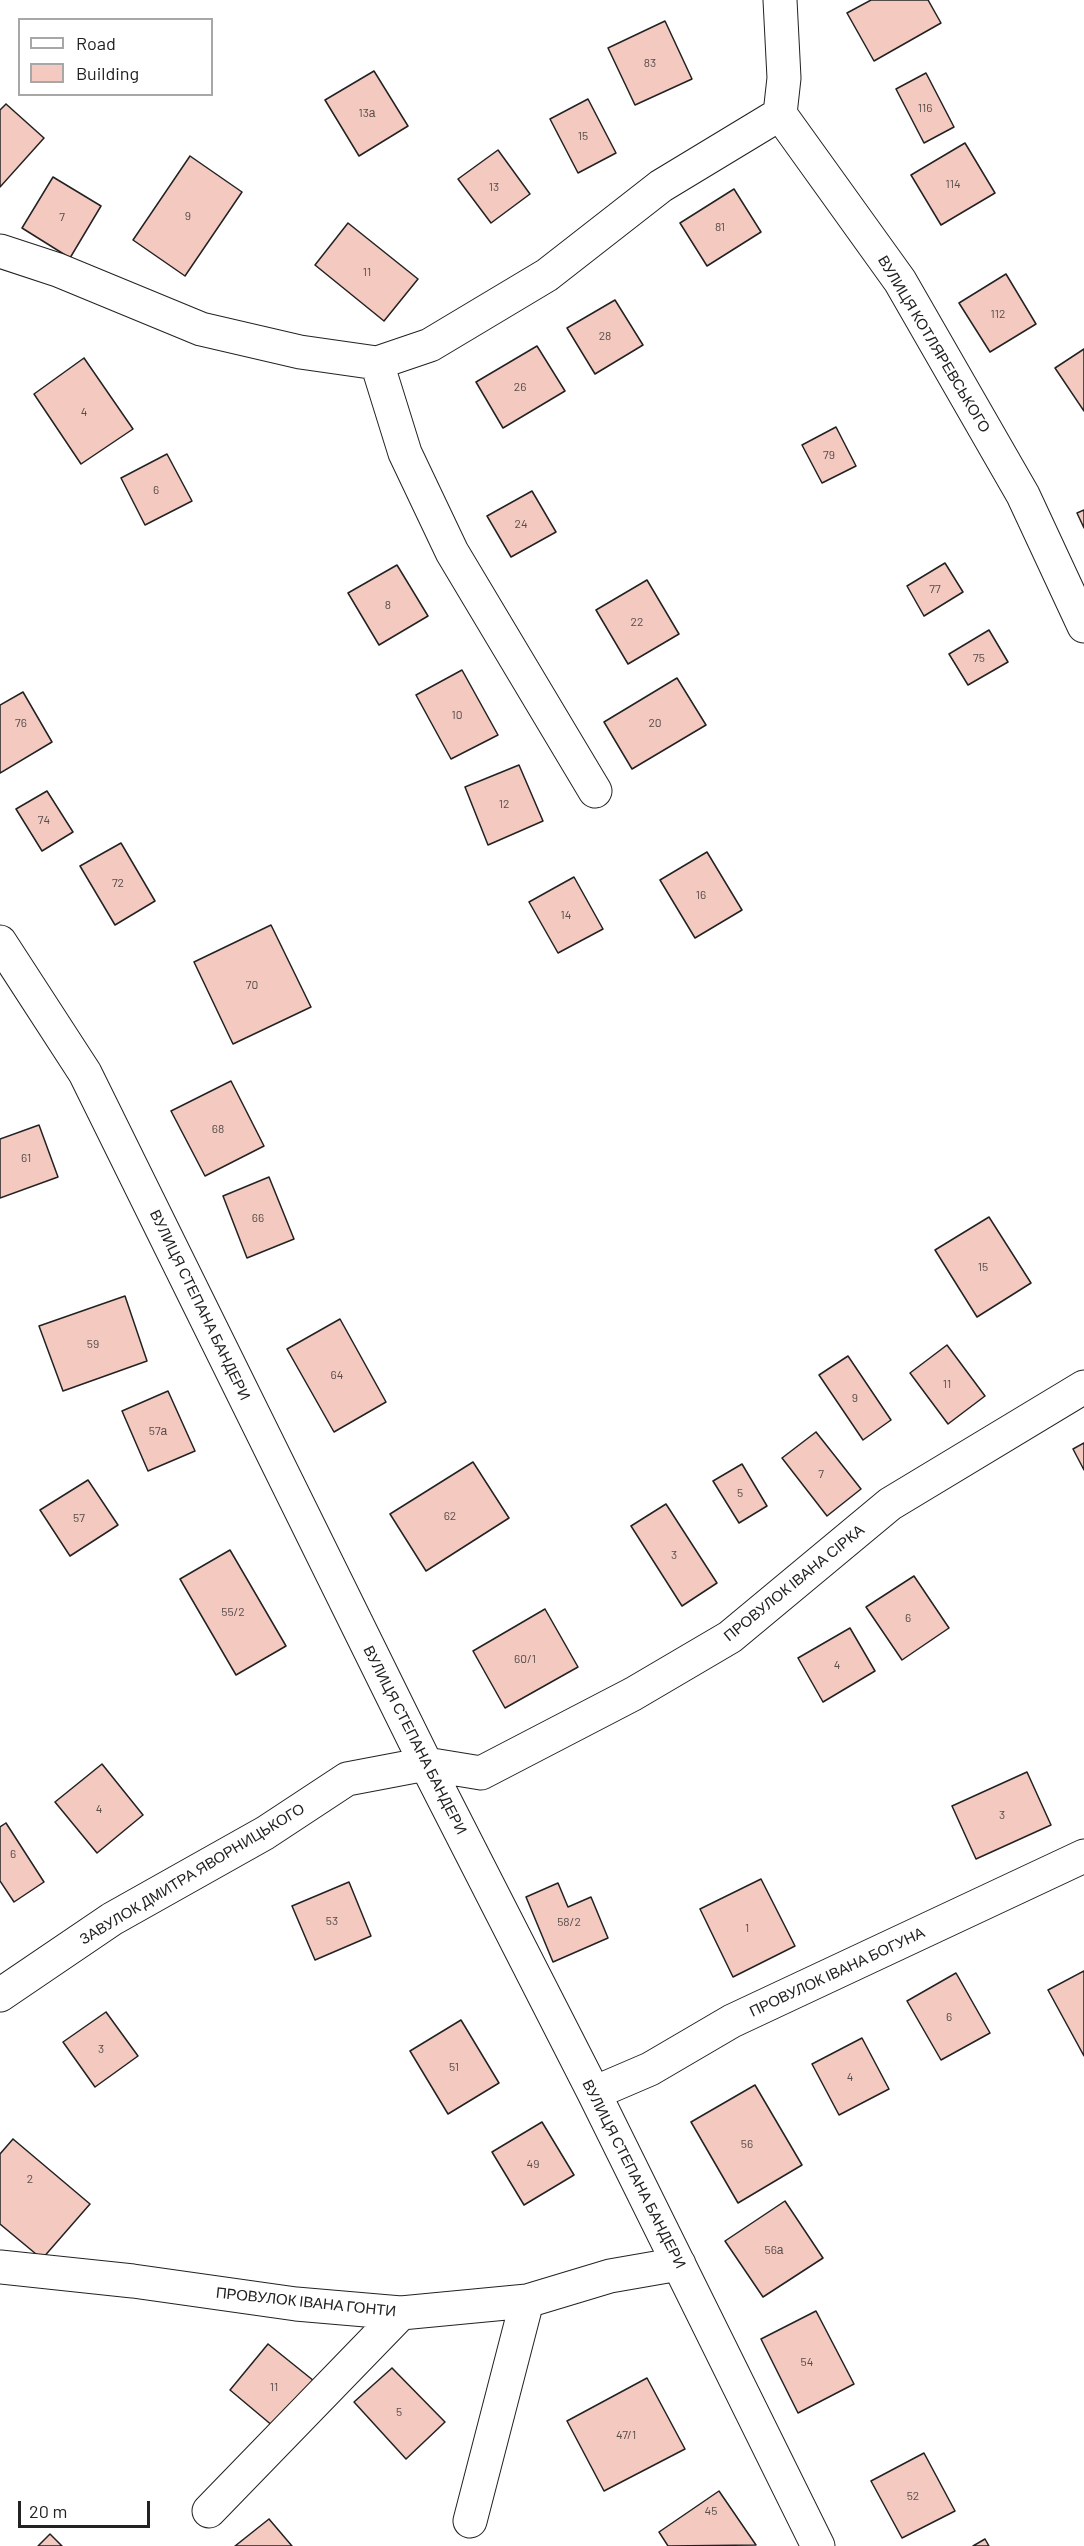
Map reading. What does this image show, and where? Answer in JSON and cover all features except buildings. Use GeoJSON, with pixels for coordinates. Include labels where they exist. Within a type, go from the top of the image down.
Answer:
{"type":"FeatureCollection","features":[{"type":"Feature","properties":{"kind":"street"},"geometry":{"type":"LineString","coordinates":[[0,251],[58,270],[201,329],[300,352],[377,363],[430,345],[547,275],[661,186],[780,114],[784,78],[780,0]]}},
{"type":"Feature","properties":{"kind":"street","name":"ВУЛИЦЯ КОТЛЯРЕВСЬКОГО"},"geometry":{"type":"LineString","coordinates":[[780,114],[900,281],[1023,495],[1084,626]]}},
{"type":"Feature","properties":{"kind":"street"},"geometry":{"type":"LineString","coordinates":[[377,363],[405,453],[452,552],[595,791]]}},
{"type":"Feature","properties":{"kind":"street","name":"ВУЛИЦЯ СТЕПАНА БАНДЕРИ"},"geometry":{"type":"LineString","coordinates":[[0,942],[85,1073],[426,1764],[680,2264],[818,2546]]}},
{"type":"Feature","properties":{"kind":"street","name":"ПРОВУЛОК ІВАНА СІРКА"},"geometry":{"type":"LineString","coordinates":[[426,1764],[482,1773],[633,1694],[730,1636],[890,1504],[1084,1387]]}},
{"type":"Feature","properties":{"kind":"street","name":"ЗАВУЛОК ДМИТРА ЯВОРНИЦЬКОГО"},"geometry":{"type":"LineString","coordinates":[[0,1995],[112,1919],[265,1833],[347,1779],[426,1764]]}},
{"type":"Feature","properties":{"kind":"street","name":"ПРОВУЛОК ІВАНА БОГУНА"},"geometry":{"type":"LineString","coordinates":[[594,2093],[650,2069],[732,2021],[1084,1856]]}},
{"type":"Feature","properties":{"kind":"street","name":"ПРОВУЛОК ІВАНА ГОНТИ"},"geometry":{"type":"LineString","coordinates":[[0,2267],[133,2281],[296,2304],[401,2313],[527,2301],[610,2276],[680,2264]]}},
{"type":"Feature","properties":{"kind":"street"},"geometry":{"type":"LineString","coordinates":[[470,2521],[527,2301]]}},
{"type":"Feature","properties":{"kind":"street"},"geometry":{"type":"LineString","coordinates":[[209,2511],[401,2313]]}}]}
